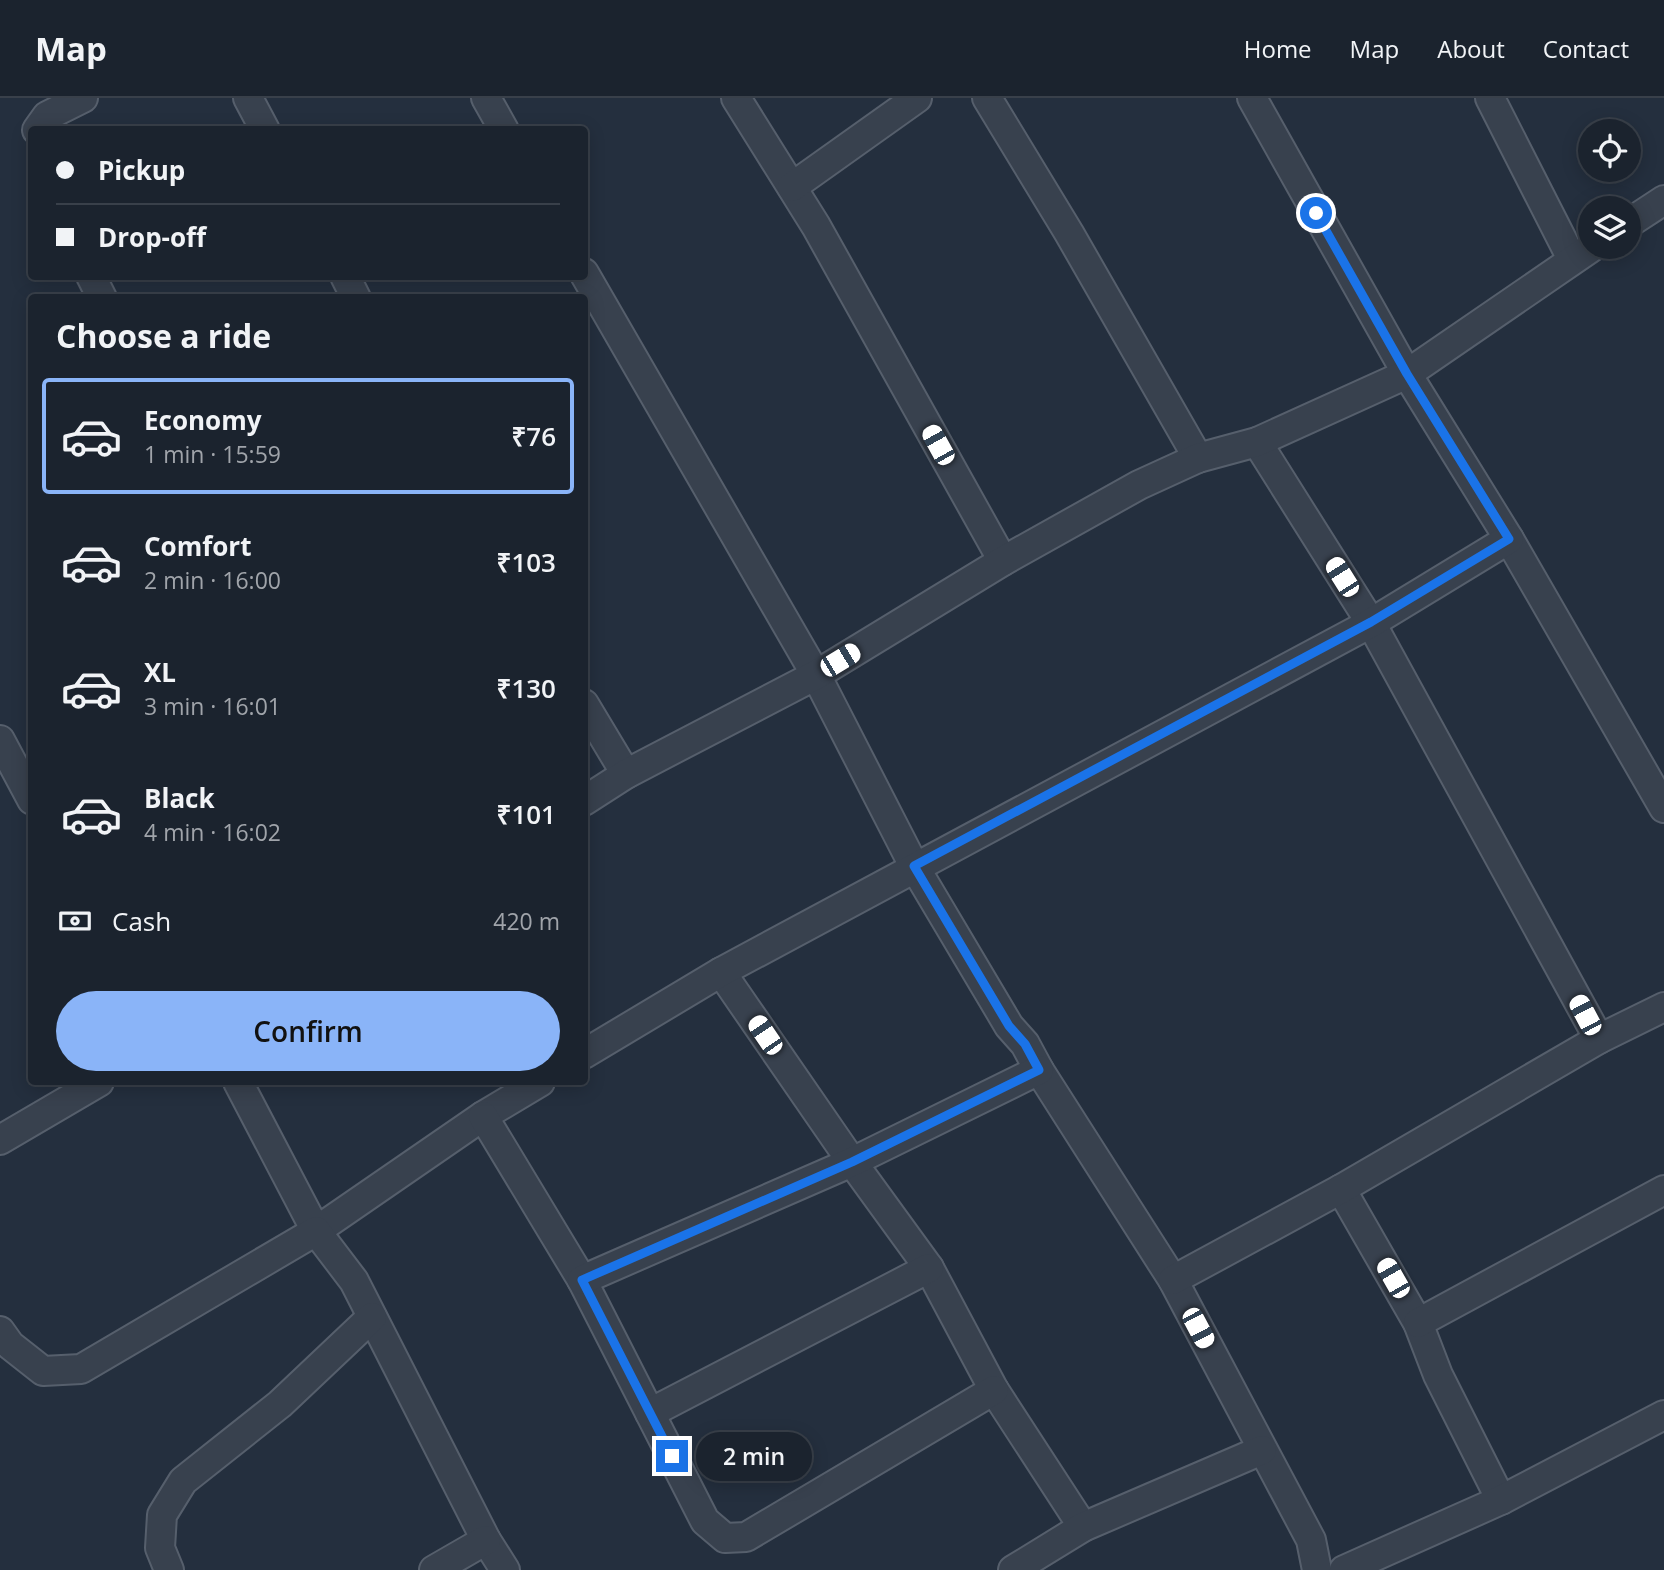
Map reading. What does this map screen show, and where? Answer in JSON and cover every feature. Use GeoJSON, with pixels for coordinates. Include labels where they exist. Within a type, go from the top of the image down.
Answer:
{"type":"FeatureCollection","features":[{"type":"Feature","properties":{"kind":"street"},"geometry":{"type":"LineString","coordinates":[[40,126],[47,116],[83,98]]}},
{"type":"Feature","properties":{"kind":"street"},"geometry":{"type":"LineString","coordinates":[[248,98],[263,126]]}},
{"type":"Feature","properties":{"kind":"street"},"geometry":{"type":"LineString","coordinates":[[486,98],[502,126]]}},
{"type":"Feature","properties":{"kind":"street"},"geometry":{"type":"LineString","coordinates":[[736,98],[816,226],[1003,561]]}},
{"type":"Feature","properties":{"kind":"street"},"geometry":{"type":"LineString","coordinates":[[792,187],[917,98]]}},
{"type":"Feature","properties":{"kind":"street"},"geometry":{"type":"LineString","coordinates":[[987,98],[1069,233],[1198,458]]}},
{"type":"Feature","properties":{"kind":"street"},"geometry":{"type":"LineString","coordinates":[[1252,98],[1407,374],[1509,539],[1664,808]]}},
{"type":"Feature","properties":{"kind":"street"},"geometry":{"type":"LineString","coordinates":[[1490,98],[1578,246]]}},
{"type":"Feature","properties":{"kind":"street"},"geometry":{"type":"LineString","coordinates":[[1641,215],[1664,200]]}},
{"type":"Feature","properties":{"kind":"street"},"geometry":{"type":"LineString","coordinates":[[588,798],[626,774],[816,675],[1003,561],[1139,485],[1198,458],[1257,442],[1407,374],[1578,256]]}},
{"type":"Feature","properties":{"kind":"street"},"geometry":{"type":"LineString","coordinates":[[588,280],[816,675],[914,866],[1009,1026],[1025,1044],[1172,1280],[1311,1540],[1317,1570]]}},
{"type":"Feature","properties":{"kind":"street"},"geometry":{"type":"LineString","coordinates":[[1257,442],[1371,622],[1599,1039]]}},
{"type":"Feature","properties":{"kind":"street"},"geometry":{"type":"LineString","coordinates":[[588,1052],[721,972],[914,866],[1371,622],[1509,539]]}},
{"type":"Feature","properties":{"kind":"street"},"geometry":{"type":"LineString","coordinates":[[588,711],[626,774]]}},
{"type":"Feature","properties":{"kind":"street"},"geometry":{"type":"LineString","coordinates":[[0,740],[28,792]]}},
{"type":"Feature","properties":{"kind":"street"},"geometry":{"type":"LineString","coordinates":[[721,972],[929,1268],[994,1390],[1083,1527]]}},
{"type":"Feature","properties":{"kind":"street"},"geometry":{"type":"LineString","coordinates":[[1172,1280],[1341,1189],[1599,1039],[1664,1007]]}},
{"type":"Feature","properties":{"kind":"street"},"geometry":{"type":"LineString","coordinates":[[582,1280],[852,1162],[1039,1070]]}},
{"type":"Feature","properties":{"kind":"street"},"geometry":{"type":"LineString","coordinates":[[0,1140],[94,1085]]}},
{"type":"Feature","properties":{"kind":"street"},"geometry":{"type":"LineString","coordinates":[[240,1085],[316,1231],[354,1281],[486,1540],[505,1570]]}},
{"type":"Feature","properties":{"kind":"street"},"geometry":{"type":"LineString","coordinates":[[0,1331],[10,1345],[43,1371],[80,1369],[316,1231],[483,1116],[535,1085]]}},
{"type":"Feature","properties":{"kind":"street"},"geometry":{"type":"LineString","coordinates":[[483,1116],[582,1280],[705,1521],[725,1538],[746,1537],[994,1390]]}},
{"type":"Feature","properties":{"kind":"street"},"geometry":{"type":"LineString","coordinates":[[1341,1189],[1418,1323],[1438,1375],[1501,1500]]}},
{"type":"Feature","properties":{"kind":"street"},"geometry":{"type":"LineString","coordinates":[[1418,1323],[1664,1190]]}},
{"type":"Feature","properties":{"kind":"street"},"geometry":{"type":"LineString","coordinates":[[650,1413],[929,1268]]}},
{"type":"Feature","properties":{"kind":"street"},"geometry":{"type":"LineString","coordinates":[[169,1570],[160,1548],[162,1515],[183,1480],[280,1404],[372,1317]]}},
{"type":"Feature","properties":{"kind":"street"},"geometry":{"type":"LineString","coordinates":[[1344,1570],[1501,1500],[1664,1415]]}},
{"type":"Feature","properties":{"kind":"street"},"geometry":{"type":"LineString","coordinates":[[1013,1570],[1083,1527],[1262,1450]]}},
{"type":"Feature","properties":{"kind":"street"},"geometry":{"type":"LineString","coordinates":[[434,1570],[486,1540]]}},
{"type":"Feature","properties":{"kind":"route"},"geometry":{"type":"LineString","coordinates":[[672,1456],[582,1280],[852,1162],[1039,1070],[1025,1044],[1009,1026],[914,866],[1371,622],[1509,539],[1407,374],[1316,213]]}}]}
